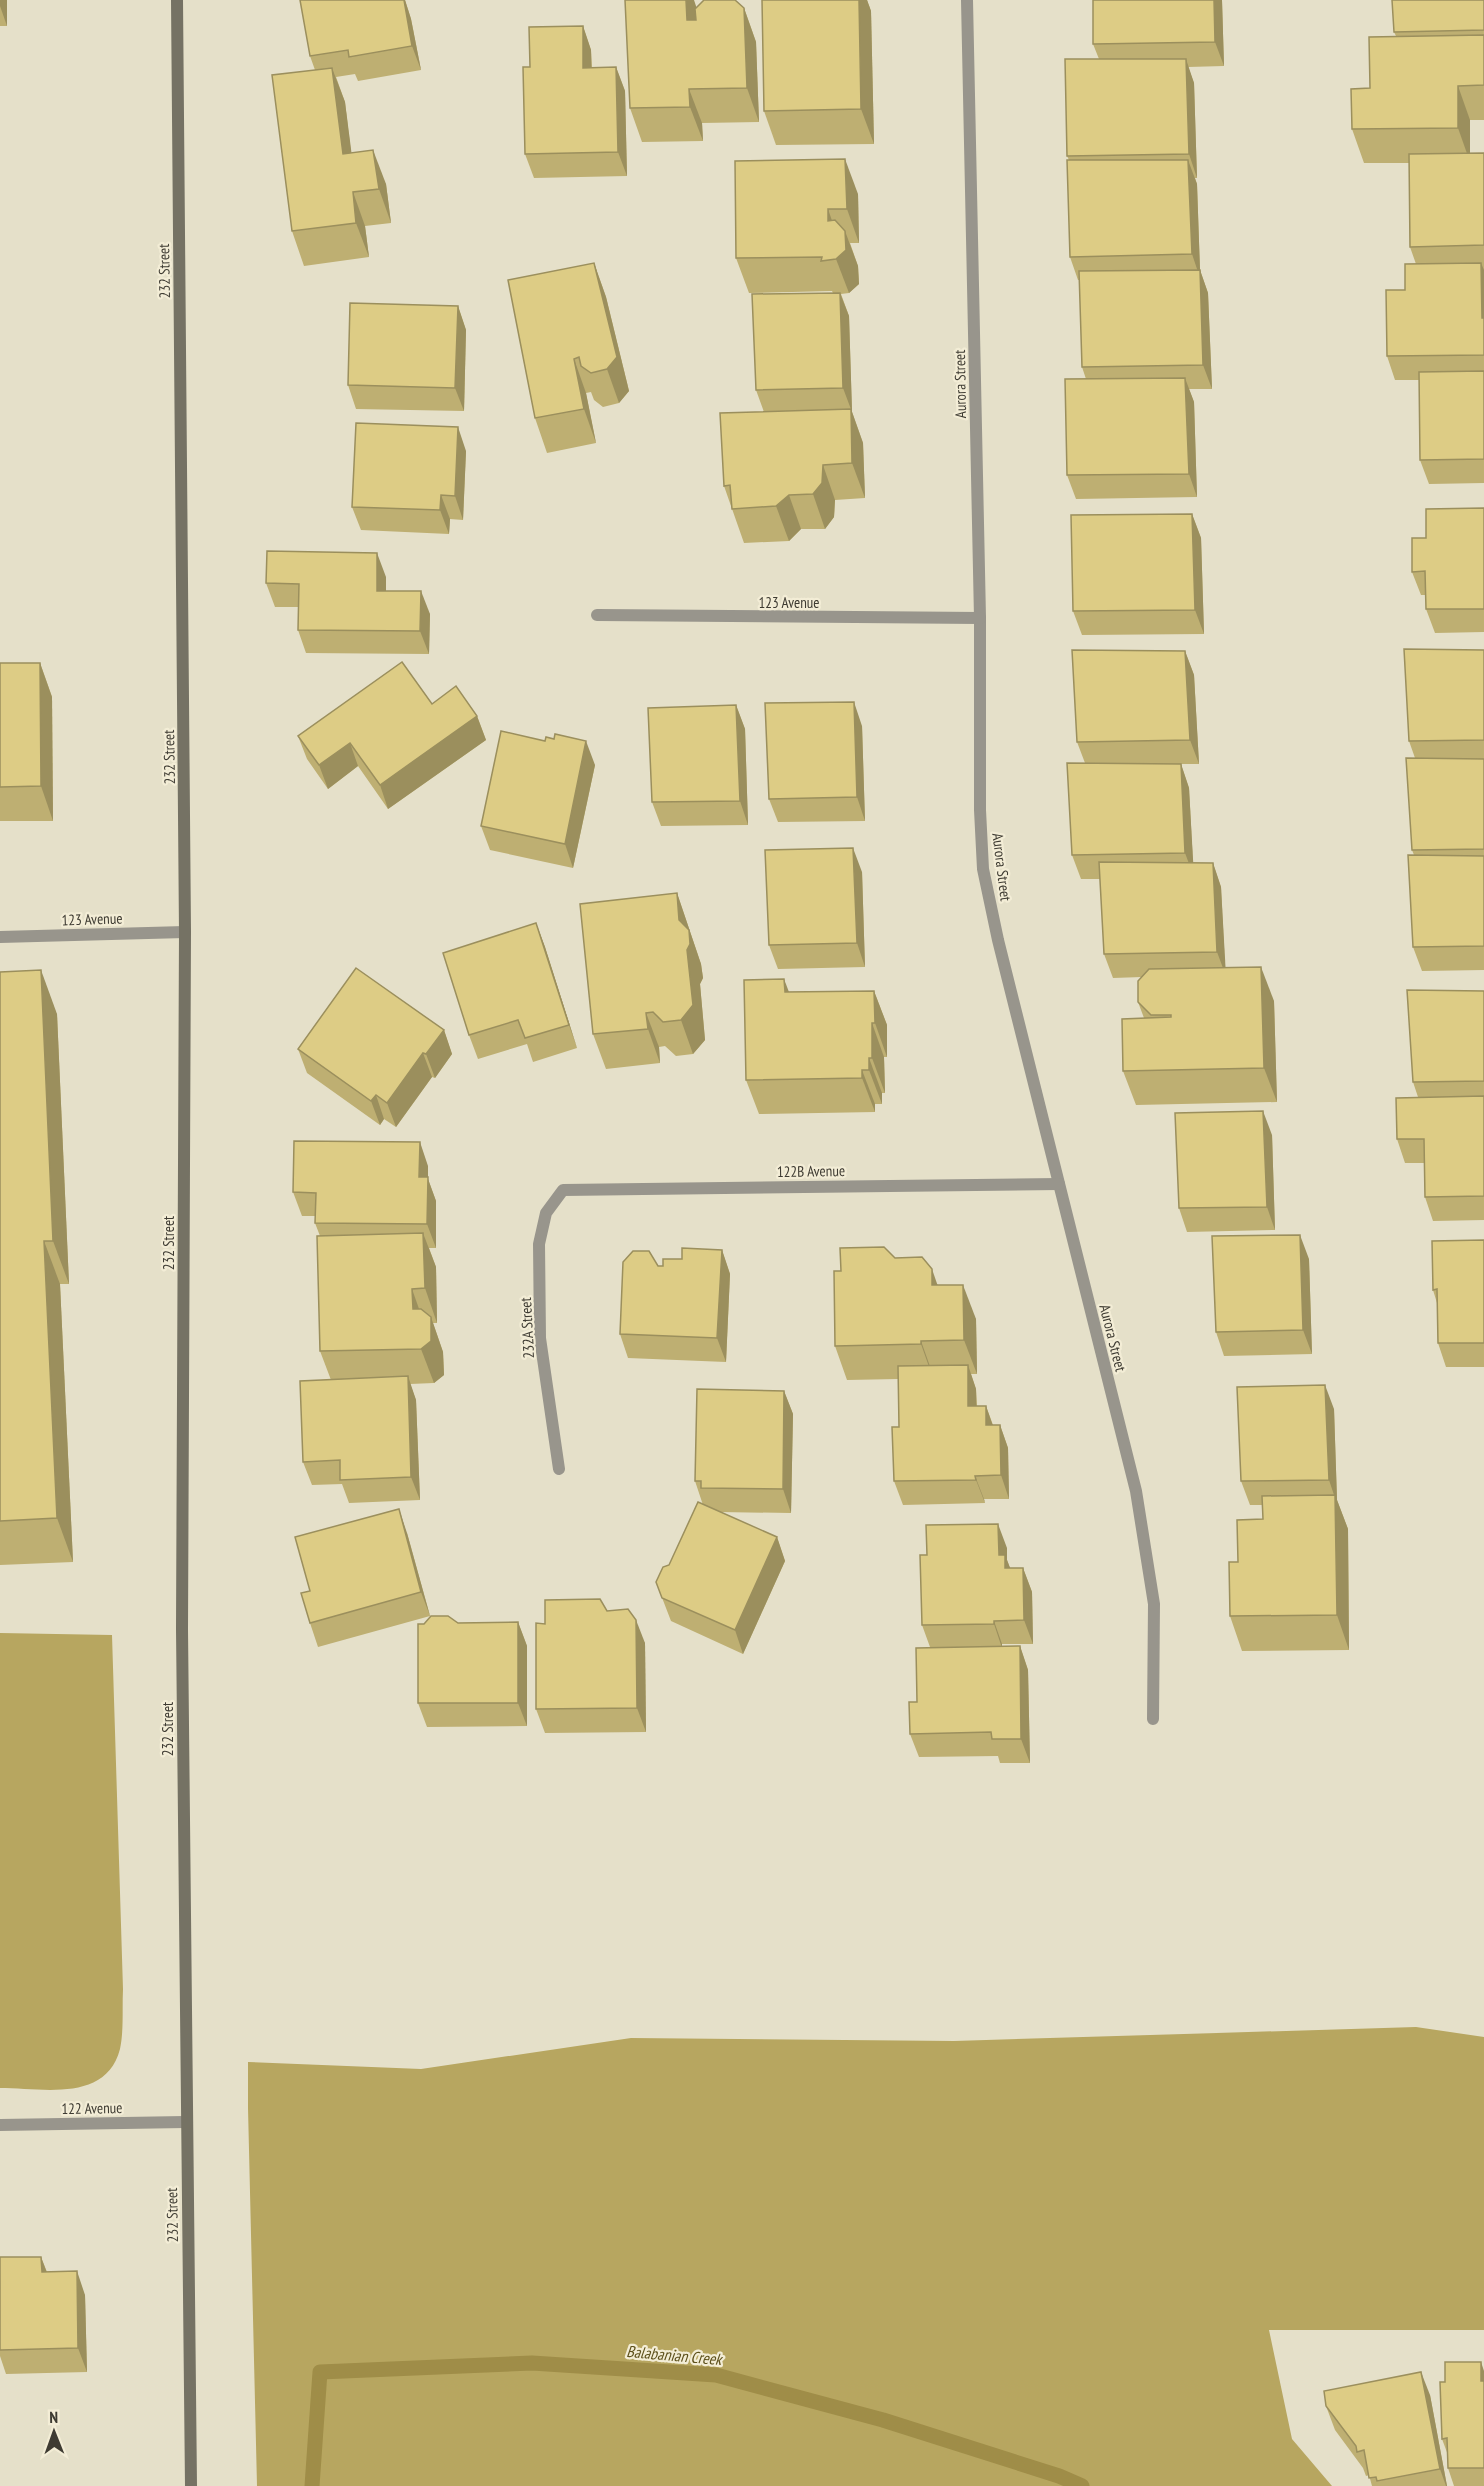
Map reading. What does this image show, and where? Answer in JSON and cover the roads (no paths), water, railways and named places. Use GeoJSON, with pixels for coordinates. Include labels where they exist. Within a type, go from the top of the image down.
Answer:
{"type":"FeatureCollection","features":[{"type":"Feature","properties":{"kind":"main road","name":"232 Street"},"geometry":{"type":"LineString","coordinates":[[177,0],[185,932],[182,1629],[185,2122],[191,2486]]}},
{"type":"Feature","properties":{"kind":"street","name":"Aurora Street"},"geometry":{"type":"LineString","coordinates":[[968,0],[980,618],[980,810],[984,869],[998,940],[1136,1491],[1154,1604],[1153,1719]]}},
{"type":"Feature","properties":{"kind":"street","name":"123 Avenue"},"geometry":{"type":"LineString","coordinates":[[597,615],[980,618]]}},
{"type":"Feature","properties":{"kind":"street","name":"123 Avenue"},"geometry":{"type":"LineString","coordinates":[[0,937],[185,932]]}},
{"type":"Feature","properties":{"kind":"street","name":"122B Avenue"},"geometry":{"type":"LineString","coordinates":[[563,1190],[1059,1184]]}},
{"type":"Feature","properties":{"kind":"street","name":"232A Street"},"geometry":{"type":"LineString","coordinates":[[559,1469],[540,1338],[539,1244],[546,1213],[563,1190]]}},
{"type":"Feature","properties":{"kind":"street","name":"122 Avenue"},"geometry":{"type":"LineString","coordinates":[[0,2125],[185,2122]]}},
{"type":"Feature","properties":{"kind":"waterway","name":"Balabanian Creek"},"geometry":{"type":"LineString","coordinates":[[312,2486],[320,2372],[532,2363],[716,2375],[883,2420],[1059,2476],[1082,2486]]}}]}
